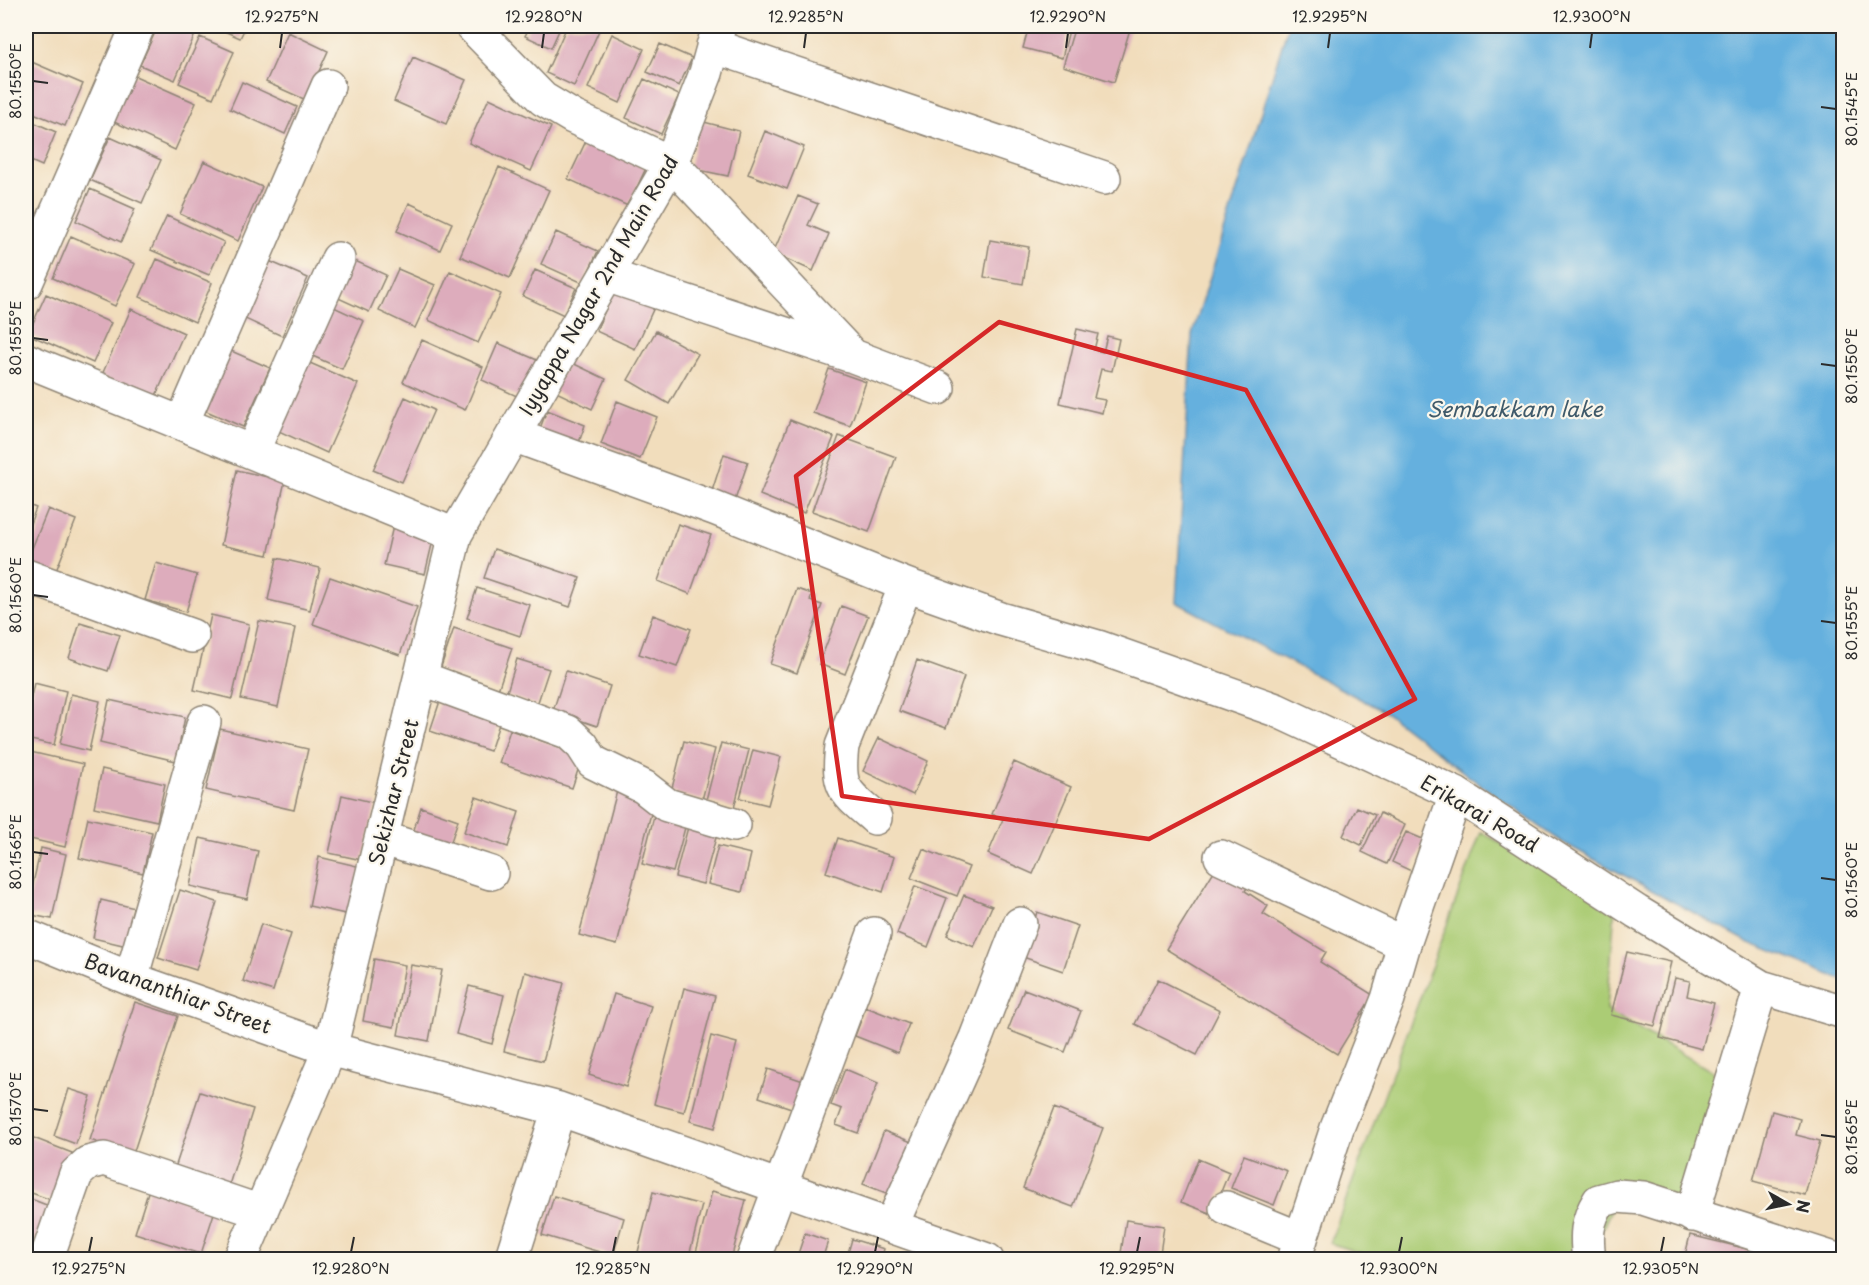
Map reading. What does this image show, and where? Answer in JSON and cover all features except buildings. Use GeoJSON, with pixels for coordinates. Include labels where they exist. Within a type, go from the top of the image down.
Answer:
{"type":"FeatureCollection","features":[{"type":"Feature","properties":{"kind":"street"},"geometry":{"type":"LineString","coordinates":[[26,283],[138,26]]}},
{"type":"Feature","properties":{"kind":"street"},"geometry":{"type":"LineString","coordinates":[[472,26],[543,99],[573,117],[671,163],[853,356]]}},
{"type":"Feature","properties":{"kind":"street"},"geometry":{"type":"LineString","coordinates":[[716,36],[1104,178]]}},
{"type":"Feature","properties":{"kind":"street","name":"Iyyappa Nagar 2nd Main Road"},"geometry":{"type":"LineString","coordinates":[[455,535],[671,163],[706,72],[716,36]]}},
{"type":"Feature","properties":{"kind":"street"},"geometry":{"type":"LineString","coordinates":[[182,423],[328,86]]}},
{"type":"Feature","properties":{"kind":"street"},"geometry":{"type":"LineString","coordinates":[[252,452],[338,259]]}},
{"type":"Feature","properties":{"kind":"street"},"geometry":{"type":"LineString","coordinates":[[606,275],[853,356],[938,388]]}},
{"type":"Feature","properties":{"kind":"street"},"geometry":{"type":"LineString","coordinates":[[26,360],[455,535]]}},
{"type":"Feature","properties":{"kind":"street","name":"Erikarai Road"},"geometry":{"type":"LineString","coordinates":[[513,435],[714,508],[906,585],[1001,619],[1098,647],[1275,710],[1456,794],[1637,912],[1761,987],[1844,1012]]}},
{"type":"Feature","properties":{"kind":"street","name":"Sekizhar Street"},"geometry":{"type":"LineString","coordinates":[[240,1260],[330,1049],[455,535]]}},
{"type":"Feature","properties":{"kind":"street"},"geometry":{"type":"LineString","coordinates":[[26,576],[192,636]]}},
{"type":"Feature","properties":{"kind":"street"},"geometry":{"type":"LineString","coordinates":[[875,818],[847,794],[839,772],[842,746],[906,585]]}},
{"type":"Feature","properties":{"kind":"street"},"geometry":{"type":"LineString","coordinates":[[421,678],[568,732],[582,745],[593,762],[644,787],[667,804],[734,825]]}},
{"type":"Feature","properties":{"kind":"street"},"geometry":{"type":"LineString","coordinates":[[131,979],[204,722]]}},
{"type":"Feature","properties":{"kind":"street"},"geometry":{"type":"LineString","coordinates":[[1226,1208],[1297,1249],[1337,1128],[1388,999],[1404,944],[1456,794]]}},
{"type":"Feature","properties":{"kind":"street"},"geometry":{"type":"LineString","coordinates":[[382,838],[491,873]]}},
{"type":"Feature","properties":{"kind":"street"},"geometry":{"type":"LineString","coordinates":[[1221,857],[1404,944]]}},
{"type":"Feature","properties":{"kind":"street"},"geometry":{"type":"LineString","coordinates":[[891,1226],[976,1038],[1020,924]]}},
{"type":"Feature","properties":{"kind":"street"},"geometry":{"type":"LineString","coordinates":[[753,1260],[874,934]]}},
{"type":"Feature","properties":{"kind":"street","name":"Bavananthiar Street"},"geometry":{"type":"LineString","coordinates":[[26,936],[131,979],[330,1049],[559,1109],[987,1260]]}},
{"type":"Feature","properties":{"kind":"street"},"geometry":{"type":"LineString","coordinates":[[1692,1215],[1761,987]]}},
{"type":"Feature","properties":{"kind":"street"},"geometry":{"type":"LineString","coordinates":[[511,1260],[559,1109]]}},
{"type":"Feature","properties":{"kind":"street"},"geometry":{"type":"LineString","coordinates":[[46,1260],[76,1174],[88,1163],[104,1160],[261,1212]]}},
{"type":"Feature","properties":{"kind":"street"},"geometry":{"type":"LineString","coordinates":[[1588,1260],[1586,1237],[1589,1216],[1599,1201],[1617,1196],[1643,1198],[1837,1260]]}},
{"type":"Feature","properties":{"kind":"highlighted area"},"geometry":{"type":"Polygon","coordinates":[[[999,322],[1246,390],[1415,699],[1149,839],[842,796],[796,476],[999,322]]]}},
{"type":"Feature","properties":{"kind":"green space"},"geometry":{"type":"Polygon","coordinates":[[[1481,832],[1615,907],[1607,1010],[1732,1083],[1692,1215],[1617,1196],[1589,1259],[1377,1259],[1330,1243],[1481,832]]]}},
{"type":"Feature","properties":{"kind":"water","name":"Sembakkam lake"},"geometry":{"type":"Polygon","coordinates":[[[1288,26],[1843,26],[1843,980],[1750,943],[1562,842],[1471,778],[1385,712],[1176,602],[1192,335],[1288,26]]]}}]}
